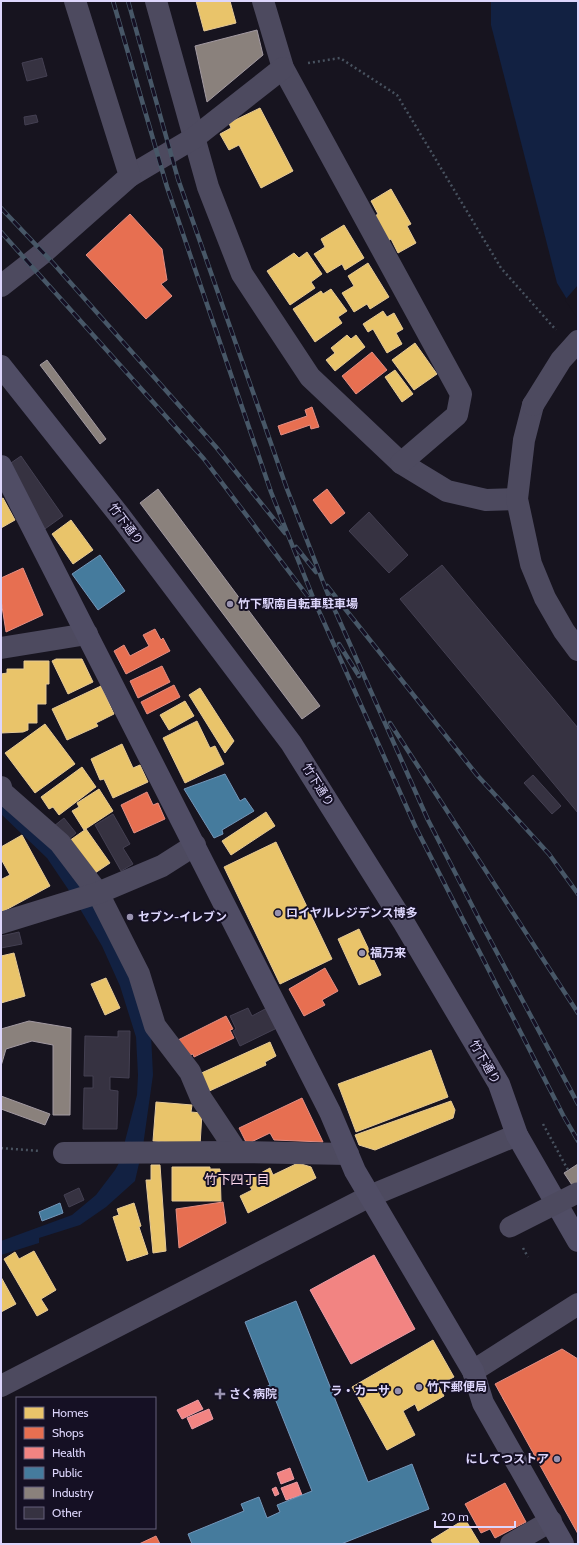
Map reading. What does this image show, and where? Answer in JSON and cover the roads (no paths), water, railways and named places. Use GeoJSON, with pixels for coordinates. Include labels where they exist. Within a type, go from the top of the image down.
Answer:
{"type":"FeatureCollection","features":[{"type":"Feature","properties":{"kind":"main road","name":"竹下通り"},"geometry":{"type":"LineString","coordinates":[[1,366],[120,516],[291,743],[404,923],[499,1084],[517,1135],[578,1241]]}},
{"type":"Feature","properties":{"kind":"main road"},"geometry":{"type":"LineString","coordinates":[[1,466],[330,1112],[355,1171],[473,1371],[483,1403],[563,1544]]}},
{"type":"Feature","properties":{"kind":"street"},"geometry":{"type":"LineString","coordinates":[[75,1],[130,176]]}},
{"type":"Feature","properties":{"kind":"street"},"geometry":{"type":"LineString","coordinates":[[156,1],[208,186],[242,274],[310,377],[401,463],[447,491],[486,500],[517,499]]}},
{"type":"Feature","properties":{"kind":"street"},"geometry":{"type":"LineString","coordinates":[[263,1],[282,68],[462,394],[457,415],[401,463]]}},
{"type":"Feature","properties":{"kind":"street"},"geometry":{"type":"LineString","coordinates":[[1,286],[43,252],[130,176],[194,138],[282,68]]}},
{"type":"Feature","properties":{"kind":"street"},"geometry":{"type":"LineString","coordinates":[[569,338],[561,360],[533,405],[524,440],[517,499],[531,564],[545,598],[564,631],[578,650]]}},
{"type":"Feature","properties":{"kind":"street"},"geometry":{"type":"LineString","coordinates":[[1,648],[86,634]]}},
{"type":"Feature","properties":{"kind":"street"},"geometry":{"type":"LineString","coordinates":[[1,787],[2,792],[60,843],[98,893],[139,974],[155,1026],[190,1072],[201,1098],[237,1152]]}},
{"type":"Feature","properties":{"kind":"street"},"geometry":{"type":"LineString","coordinates":[[1,923],[98,893],[162,866],[195,845]]}},
{"type":"Feature","properties":{"kind":"street"},"geometry":{"type":"LineString","coordinates":[[1,1386],[370,1196],[517,1135]]}},
{"type":"Feature","properties":{"kind":"street"},"geometry":{"type":"LineString","coordinates":[[64,1153],[237,1152],[348,1154]]}},
{"type":"Feature","properties":{"kind":"street"},"geometry":{"type":"LineString","coordinates":[[510,1227],[577,1193]]}},
{"type":"Feature","properties":{"kind":"street"},"geometry":{"type":"LineString","coordinates":[[473,1371],[578,1304]]}},
{"type":"Feature","properties":{"kind":"street"},"geometry":{"type":"LineString","coordinates":[[511,1544],[551,1521]]}},
{"type":"Feature","properties":{"kind":"water"},"geometry":{"type":"Polygon","coordinates":[[[491,1],[578,1],[578,317],[557,283],[491,25],[491,1]]]}},
{"type":"Feature","properties":{"kind":"water"},"geometry":{"type":"Polygon","coordinates":[[[1,797],[57,850],[117,938],[151,1034],[153,1075],[143,1146],[135,1181],[106,1207],[80,1225],[39,1238],[39,1243],[1,1255],[1,1241],[72,1215],[96,1195],[115,1170],[123,1156],[125,1141],[137,1095],[138,1075],[136,1037],[120,986],[102,946],[70,892],[47,858],[1,814],[1,797]]]}},
{"type":"Feature","properties":{"kind":"railway"},"geometry":{"type":"LineString","coordinates":[[113,1],[167,187],[271,492],[314,600],[416,828],[563,1115],[578,1141]]}},
{"type":"Feature","properties":{"kind":"railway"},"geometry":{"type":"LineString","coordinates":[[128,1],[178,179],[287,489],[329,597],[428,820],[578,1104]]}},
{"type":"Feature","properties":{"kind":"railway"},"geometry":{"type":"LineString","coordinates":[[1,208],[53,263],[216,447],[285,533]]}},
{"type":"Feature","properties":{"kind":"railway"},"geometry":{"type":"LineString","coordinates":[[1,232],[204,459],[312,602]]}},
{"type":"Feature","properties":{"kind":"railway"},"geometry":{"type":"LineString","coordinates":[[296,547],[316,572]]}},
{"type":"Feature","properties":{"kind":"railway"},"geometry":{"type":"LineString","coordinates":[[327,586],[477,775],[549,854],[578,894]]}},
{"type":"Feature","properties":{"kind":"railway"},"geometry":{"type":"LineString","coordinates":[[339,644],[359,676]]}},
{"type":"Feature","properties":{"kind":"railway"},"geometry":{"type":"LineString","coordinates":[[390,723],[578,1013]]}},
{"type":"Feature","properties":{"kind":"place","name":"竹下駅南自転車駐車場"},"geometry":{"type":"Point","coordinates":[230,604]}},
{"type":"Feature","properties":{"kind":"place","name":"ロイヤルレジデンス博多"},"geometry":{"type":"Point","coordinates":[278,913]}},
{"type":"Feature","properties":{"kind":"place","name":"セブン-イレブン"},"geometry":{"type":"Point","coordinates":[130,917]}},
{"type":"Feature","properties":{"kind":"place","name":"福万来"},"geometry":{"type":"Point","coordinates":[362,953]}},
{"type":"Feature","properties":{"kind":"place","name":"竹下郵便局"},"geometry":{"type":"Point","coordinates":[419,1387]}},
{"type":"Feature","properties":{"kind":"place","name":"ラ・カーサ"},"geometry":{"type":"Point","coordinates":[398,1391]}},
{"type":"Feature","properties":{"kind":"place","name":"さく病院"},"geometry":{"type":"Point","coordinates":[220,1394]}},
{"type":"Feature","properties":{"kind":"place","name":"にしてつストア"},"geometry":{"type":"Point","coordinates":[557,1459]}},
{"type":"Feature","properties":{"kind":"district","name":"竹下四丁目"},"geometry":{"type":"Point","coordinates":[237,1179]}}]}
